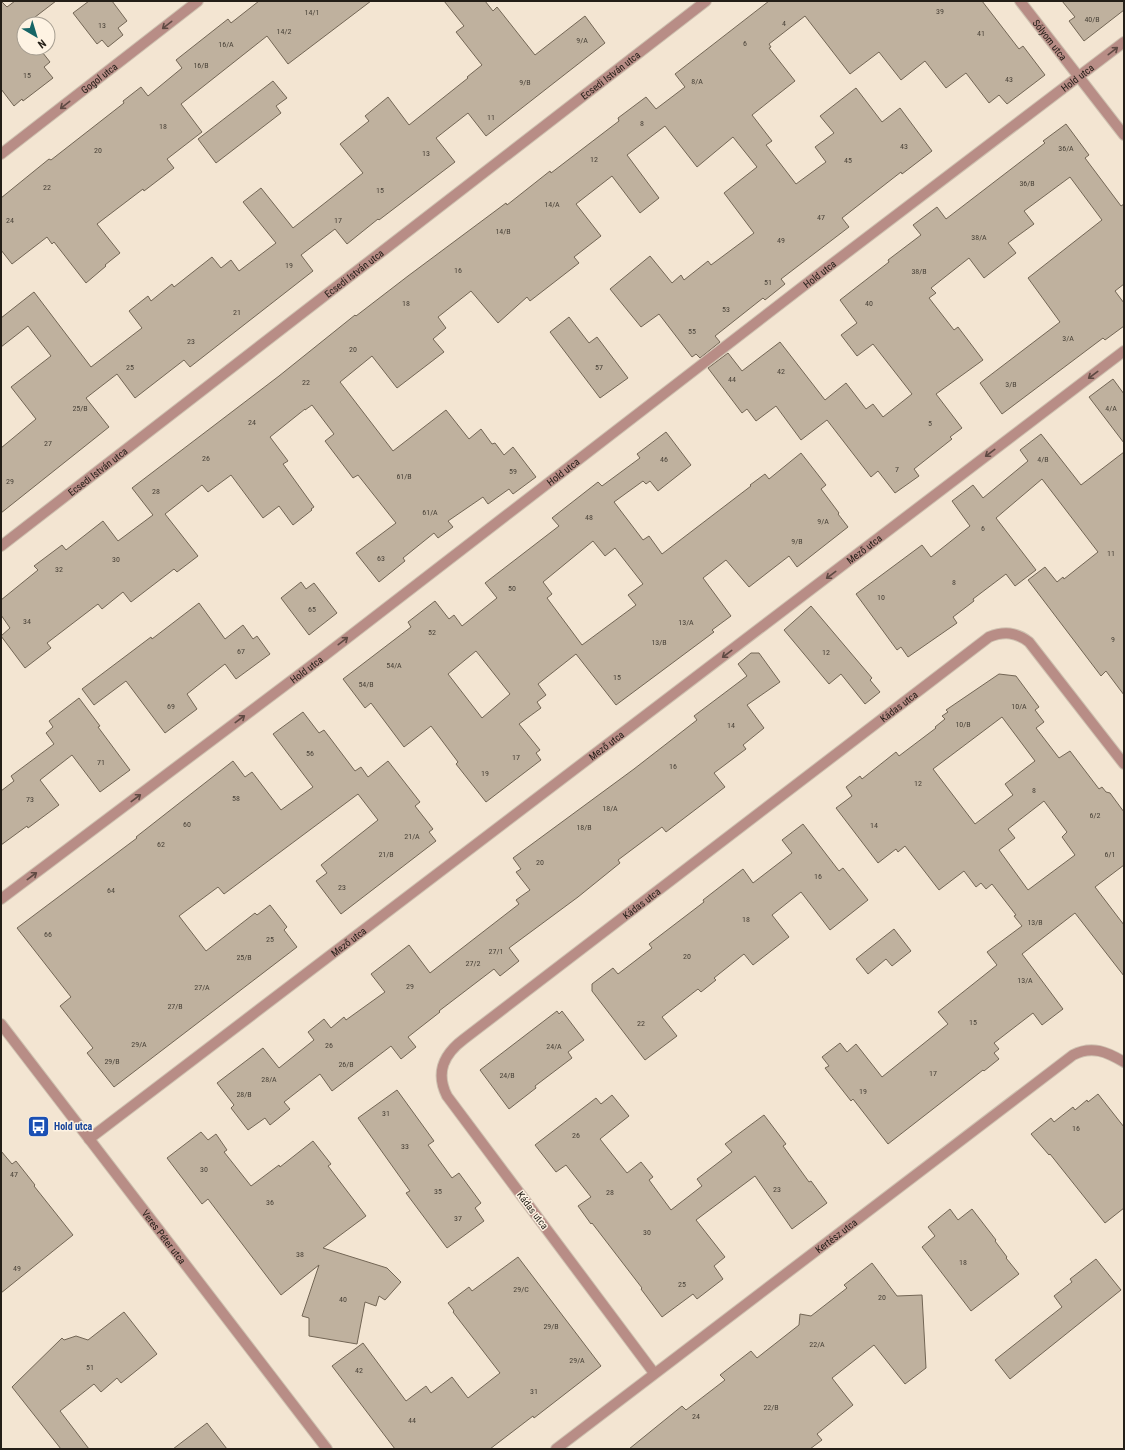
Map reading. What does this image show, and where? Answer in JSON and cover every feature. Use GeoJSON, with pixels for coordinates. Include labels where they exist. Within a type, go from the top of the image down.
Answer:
{"type":"FeatureCollection","features":[{"type":"Feature","properties":{"kind":"street","name":"Gogol utca"},"geometry":{"type":"LineString","coordinates":[[1,154],[198,1]]}},
{"type":"Feature","properties":{"kind":"street","name":"Ecsedi István utca"},"geometry":{"type":"LineString","coordinates":[[1,546],[706,1]]}},
{"type":"Feature","properties":{"kind":"street","name":"Sólyom utca"},"geometry":{"type":"LineString","coordinates":[[1020,1],[1124,135]]}},
{"type":"Feature","properties":{"kind":"street","name":"Hold utca"},"geometry":{"type":"LineString","coordinates":[[1,900],[324,656],[1124,42]]}},
{"type":"Feature","properties":{"kind":"street","name":"Mező utca"},"geometry":{"type":"LineString","coordinates":[[89,1139],[1124,351]]}},
{"type":"Feature","properties":{"kind":"street","name":"Kádas utca"},"geometry":{"type":"LineString","coordinates":[[654,1374],[447,1096],[443,1087],[442,1073],[446,1057],[451,1050],[464,1038],[989,637],[1001,633],[1010,633],[1023,638],[1032,644],[1124,764]]}},
{"type":"Feature","properties":{"kind":"street","name":"Veres Péter utca"},"geometry":{"type":"LineString","coordinates":[[1,1024],[327,1449]]}},
{"type":"Feature","properties":{"kind":"street","name":"Kertész utca"},"geometry":{"type":"LineString","coordinates":[[556,1449],[1073,1055],[1083,1051],[1098,1050],[1106,1052],[1124,1062]]}},
{"type":"Feature","properties":{"kind":"building"},"geometry":{"type":"Polygon","coordinates":[[[1,1],[7,7],[15,1],[56,1],[36,16],[16,16],[16,56],[45,56],[50,62],[44,67],[53,78],[14,106],[1,89],[1,1]]]}},
{"type":"Feature","properties":{"kind":"building"},"geometry":{"type":"Polygon","coordinates":[[[89,1],[112,1],[127,21],[118,28],[123,35],[108,47],[102,40],[97,44],[73,13],[89,1]]]}},
{"type":"Feature","properties":{"kind":"building"},"geometry":{"type":"Polygon","coordinates":[[[259,1],[371,1],[288,64],[267,36],[181,104],[202,132],[167,159],[174,168],[144,191],[143,189],[97,224],[120,253],[86,283],[54,242],[52,244],[47,237],[12,264],[1,250],[1,198],[49,159],[51,160],[124,103],[123,101],[141,87],[148,96],[182,68],[176,60],[228,19],[231,23],[259,1]]]}},
{"type":"Feature","properties":{"kind":"building"},"geometry":{"type":"Polygon","coordinates":[[[444,1],[485,1],[493,11],[497,7],[535,55],[585,16],[605,43],[486,136],[468,113],[436,138],[455,162],[347,244],[335,229],[301,255],[313,271],[190,367],[184,360],[135,398],[117,374],[86,398],[109,427],[1,513],[1,448],[36,419],[11,387],[51,356],[28,326],[1,347],[1,318],[34,292],[91,367],[142,328],[129,311],[148,296],[151,301],[172,284],[174,287],[212,257],[221,268],[231,260],[239,271],[276,243],[243,202],[261,188],[293,228],[363,173],[340,144],[369,121],[365,116],[388,97],[409,125],[482,65],[456,32],[464,26],[444,1]]]}},
{"type":"Feature","properties":{"kind":"building"},"geometry":{"type":"Polygon","coordinates":[[[769,1],[982,1],[1019,49],[1023,46],[1045,75],[1007,104],[999,95],[989,103],[966,73],[946,88],[925,61],[901,80],[879,52],[850,74],[805,16],[769,44],[771,47],[769,48],[795,81],[752,115],[772,141],[766,145],[796,184],[826,162],[815,147],[834,133],[820,116],[856,88],[882,122],[900,108],[932,151],[902,174],[901,172],[842,218],[849,227],[781,279],[785,284],[765,300],[763,298],[715,336],[720,342],[700,358],[696,354],[692,357],[659,314],[641,327],[610,289],[650,256],[672,283],[681,275],[684,280],[708,261],[711,265],[754,233],[724,193],[757,167],[733,137],[697,167],[665,126],[627,155],[659,198],[640,213],[612,176],[576,204],[601,236],[574,257],[579,263],[530,301],[527,297],[498,323],[471,291],[438,317],[446,328],[433,339],[444,352],[397,388],[372,356],[340,382],[393,451],[446,410],[469,439],[481,429],[492,444],[495,443],[504,455],[513,447],[536,477],[513,494],[509,489],[488,504],[483,497],[448,521],[453,527],[438,538],[434,533],[403,558],[405,561],[379,582],[356,553],[396,523],[358,475],[353,478],[325,441],[334,434],[312,405],[270,437],[288,461],[283,464],[314,507],[311,509],[312,510],[293,525],[279,506],[263,518],[231,475],[208,492],[202,485],[165,514],[198,556],[177,572],[174,569],[131,602],[123,592],[102,609],[98,604],[47,643],[51,648],[25,668],[1,636],[10,628],[1,615],[1,600],[38,570],[34,566],[62,545],[66,550],[103,521],[118,541],[153,515],[132,488],[279,376],[355,315],[356,316],[506,203],[507,205],[550,171],[551,173],[619,121],[618,118],[646,97],[656,109],[685,87],[675,74],[769,1]]]}},
{"type":"Feature","properties":{"kind":"building"},"geometry":{"type":"Polygon","coordinates":[[[1062,1],[1124,1],[1124,10],[1084,41],[1069,21],[1075,17],[1062,1]]]}},
{"type":"Feature","properties":{"kind":"building"},"geometry":{"type":"Polygon","coordinates":[[[273,81],[287,98],[276,106],[281,113],[216,163],[198,139],[273,81]]]}},
{"type":"Feature","properties":{"kind":"building"},"geometry":{"type":"Polygon","coordinates":[[[1066,124],[1089,155],[1085,158],[1121,206],[1124,204],[1124,284],[1115,291],[1124,303],[1124,326],[1105,340],[1103,338],[1002,414],[980,383],[1060,322],[1028,278],[1102,220],[1070,177],[1024,211],[1034,224],[1008,243],[1016,253],[984,278],[969,258],[931,288],[936,293],[929,298],[954,330],[958,327],[983,360],[936,394],[962,428],[950,437],[952,439],[914,469],[919,476],[895,493],[878,471],[871,477],[827,420],[801,440],[776,406],[756,421],[747,409],[742,413],[708,368],[728,353],[742,371],[780,342],[825,400],[846,383],[866,409],[873,404],[883,417],[912,394],[873,344],[857,356],[841,335],[857,323],[840,300],[921,235],[913,225],[937,207],[946,219],[1045,143],[1043,141],[1066,124]]]}},
{"type":"Feature","properties":{"kind":"building"},"geometry":{"type":"Polygon","coordinates":[[[569,317],[589,343],[597,337],[628,378],[600,398],[550,332],[569,317]]]}},
{"type":"Feature","properties":{"kind":"building"},"geometry":{"type":"Polygon","coordinates":[[[1113,379],[1124,394],[1124,443],[1089,397],[1113,379]]]}},
{"type":"Feature","properties":{"kind":"building"},"geometry":{"type":"Polygon","coordinates":[[[666,432],[691,465],[658,491],[650,481],[646,484],[643,481],[614,502],[643,540],[649,536],[662,554],[765,474],[769,479],[801,453],[826,485],[821,489],[848,527],[797,567],[789,556],[749,587],[726,560],[703,578],[731,616],[712,630],[714,632],[616,705],[576,654],[538,684],[546,695],[537,702],[541,708],[519,724],[540,750],[536,753],[541,760],[486,802],[456,764],[458,762],[431,726],[404,747],[371,703],[365,708],[343,679],[411,627],[408,622],[435,601],[449,619],[454,615],[462,626],[497,598],[485,583],[559,526],[552,518],[598,482],[602,486],[640,458],[637,454],[666,432]],[[593,541],[543,582],[552,594],[547,598],[582,645],[636,605],[628,595],[643,584],[615,548],[605,556],[593,541]],[[476,651],[448,674],[482,718],[510,694],[476,651]]]}},
{"type":"Feature","properties":{"kind":"building"},"geometry":{"type":"Polygon","coordinates":[[[1041,434],[1081,485],[1124,452],[1124,695],[1106,671],[1101,676],[1028,580],[1045,567],[1057,582],[1063,577],[1064,579],[1098,552],[1042,479],[996,518],[1036,570],[1015,586],[1006,574],[973,599],[974,601],[953,617],[957,623],[908,657],[901,647],[897,650],[856,594],[922,545],[931,557],[970,526],[952,501],[973,485],[983,498],[1028,461],[1020,450],[1041,434]]]}},
{"type":"Feature","properties":{"kind":"building"},"geometry":{"type":"Polygon","coordinates":[[[301,582],[306,589],[314,583],[337,613],[309,635],[281,598],[301,582]]]}},
{"type":"Feature","properties":{"kind":"building"},"geometry":{"type":"Polygon","coordinates":[[[199,603],[225,639],[243,625],[253,639],[257,636],[270,654],[236,679],[225,664],[187,694],[197,709],[165,733],[126,681],[94,705],[82,689],[199,603]]]}},
{"type":"Feature","properties":{"kind":"building"},"geometry":{"type":"Polygon","coordinates":[[[811,606],[872,678],[870,680],[880,692],[865,704],[841,674],[829,684],[784,630],[811,606]]]}},
{"type":"Feature","properties":{"kind":"building"},"geometry":{"type":"Polygon","coordinates":[[[751,653],[759,653],[780,682],[747,705],[764,728],[743,745],[746,749],[714,773],[725,787],[666,832],[662,827],[618,860],[620,863],[578,897],[509,948],[519,961],[500,976],[494,969],[439,1011],[440,1012],[408,1037],[416,1047],[401,1059],[391,1046],[332,1091],[320,1074],[284,1102],[290,1109],[270,1125],[265,1118],[248,1130],[231,1108],[234,1105],[217,1083],[263,1048],[279,1068],[314,1040],[308,1032],[324,1019],[331,1028],[344,1017],[346,1020],[385,992],[371,974],[409,945],[430,973],[519,904],[516,900],[530,890],[516,872],[521,869],[513,858],[634,769],[697,720],[694,716],[747,676],[738,664],[751,653]]]}},
{"type":"Feature","properties":{"kind":"building"},"geometry":{"type":"Polygon","coordinates":[[[999,674],[1016,676],[1039,707],[1035,710],[1044,722],[1036,728],[1059,758],[1070,751],[1099,789],[1102,787],[1106,792],[1110,793],[1124,812],[1124,865],[1095,887],[1124,925],[1124,976],[1075,913],[1022,954],[1063,1009],[1042,1025],[1033,1013],[994,1043],[999,1049],[994,1053],[999,1059],[888,1144],[853,1099],[851,1101],[825,1068],[829,1066],[822,1057],[840,1043],[847,1052],[856,1044],[882,1077],[948,1024],[938,1012],[997,965],[987,952],[1022,926],[1014,916],[1016,915],[992,884],[986,889],[981,883],[976,887],[964,871],[939,890],[905,846],[898,852],[896,849],[878,863],[836,808],[852,796],[846,787],[860,776],[862,779],[896,752],[899,756],[936,728],[935,727],[945,719],[942,716],[948,712],[946,710],[999,674]],[[1002,717],[933,769],[975,824],[1013,795],[1005,784],[1035,761],[1002,717]],[[1044,801],[1008,829],[1015,838],[999,850],[1028,890],[1075,855],[1062,837],[1067,832],[1044,801]]]}},
{"type":"Feature","properties":{"kind":"building"},"geometry":{"type":"Polygon","coordinates":[[[79,698],[100,726],[98,727],[130,770],[100,792],[72,755],[40,780],[59,805],[28,828],[27,826],[1,845],[1,791],[14,781],[11,776],[54,744],[46,733],[53,727],[49,721],[79,698]]]}},
{"type":"Feature","properties":{"kind":"building"},"geometry":{"type":"Polygon","coordinates":[[[303,712],[319,733],[324,730],[355,771],[361,767],[368,777],[388,761],[420,802],[415,806],[433,829],[429,832],[436,841],[341,914],[316,881],[327,873],[321,865],[378,820],[358,794],[224,894],[218,887],[179,916],[206,951],[255,913],[257,915],[270,905],[287,927],[284,930],[297,947],[114,1087],[87,1053],[93,1048],[60,1006],[71,997],[17,928],[137,838],[136,837],[233,761],[245,777],[252,772],[281,810],[313,787],[273,734],[303,712]]]}},
{"type":"Feature","properties":{"kind":"building"},"geometry":{"type":"Polygon","coordinates":[[[803,824],[839,871],[843,868],[868,900],[830,930],[801,892],[772,915],[789,937],[753,965],[744,954],[714,978],[716,980],[701,992],[698,989],[662,1017],[677,1036],[645,1060],[592,991],[592,984],[613,968],[618,974],[652,948],[649,944],[704,902],[703,900],[743,869],[753,883],[792,853],[782,840],[803,824]]]}},
{"type":"Feature","properties":{"kind":"building"},"geometry":{"type":"Polygon","coordinates":[[[894,929],[911,951],[892,966],[886,959],[868,974],[856,959],[894,929]]]}},
{"type":"Feature","properties":{"kind":"building"},"geometry":{"type":"Polygon","coordinates":[[[557,1011],[559,1014],[562,1011],[584,1040],[568,1052],[572,1058],[535,1086],[536,1088],[509,1109],[480,1070],[557,1011]]]}},
{"type":"Feature","properties":{"kind":"building"},"geometry":{"type":"Polygon","coordinates":[[[397,1090],[434,1141],[428,1145],[452,1178],[459,1173],[481,1203],[475,1208],[484,1221],[447,1248],[406,1193],[410,1191],[358,1118],[397,1090]]]}},
{"type":"Feature","properties":{"kind":"building"},"geometry":{"type":"Polygon","coordinates":[[[1098,1094],[1124,1127],[1124,1208],[1105,1223],[1050,1154],[1049,1155],[1031,1134],[1051,1118],[1054,1122],[1073,1107],[1075,1110],[1087,1100],[1088,1102],[1098,1094]]]}},
{"type":"Feature","properties":{"kind":"building"},"geometry":{"type":"Polygon","coordinates":[[[612,1095],[629,1116],[600,1139],[627,1173],[641,1162],[653,1177],[649,1180],[671,1210],[702,1186],[697,1179],[732,1152],[725,1144],[764,1115],[786,1144],[783,1146],[809,1182],[811,1181],[827,1203],[792,1229],[755,1176],[696,1220],[725,1257],[714,1266],[723,1279],[697,1299],[693,1294],[662,1317],[641,1289],[642,1288],[578,1206],[591,1197],[566,1165],[556,1172],[535,1145],[596,1098],[601,1104],[612,1095]]]}},
{"type":"Feature","properties":{"kind":"building"},"geometry":{"type":"Polygon","coordinates":[[[201,1132],[208,1140],[216,1134],[227,1150],[224,1152],[251,1186],[279,1165],[280,1167],[313,1141],[331,1164],[328,1166],[366,1216],[323,1248],[387,1268],[401,1282],[385,1300],[379,1296],[376,1306],[365,1302],[357,1344],[309,1336],[309,1318],[302,1316],[319,1265],[281,1295],[208,1199],[202,1204],[167,1158],[201,1132]]]}},
{"type":"Feature","properties":{"kind":"building"},"geometry":{"type":"Polygon","coordinates":[[[1,1151],[12,1164],[16,1161],[73,1235],[1,1293],[1,1151]]]}},
{"type":"Feature","properties":{"kind":"building"},"geometry":{"type":"Polygon","coordinates":[[[950,1209],[958,1220],[972,1209],[996,1240],[995,1241],[1007,1257],[1006,1258],[1019,1274],[971,1311],[922,1247],[935,1236],[928,1227],[950,1209]]]}},
{"type":"Feature","properties":{"kind":"building"},"geometry":{"type":"Polygon","coordinates":[[[518,1257],[601,1366],[534,1418],[533,1416],[490,1449],[395,1449],[332,1366],[363,1343],[406,1401],[426,1386],[431,1393],[452,1377],[468,1398],[500,1373],[453,1312],[454,1311],[448,1303],[469,1287],[472,1291],[518,1257]]]}},
{"type":"Feature","properties":{"kind":"building"},"geometry":{"type":"Polygon","coordinates":[[[1096,1259],[1121,1290],[1010,1379],[995,1360],[1062,1307],[1054,1296],[1072,1282],[1070,1279],[1096,1259]]]}},
{"type":"Feature","properties":{"kind":"building"},"geometry":{"type":"Polygon","coordinates":[[[872,1263],[897,1296],[922,1295],[926,1368],[905,1384],[874,1345],[832,1378],[853,1405],[817,1434],[822,1440],[810,1449],[629,1449],[682,1406],[686,1410],[725,1380],[720,1375],[751,1351],[757,1358],[799,1325],[800,1314],[811,1316],[847,1288],[844,1285],[872,1263]]]}},
{"type":"Feature","properties":{"kind":"building"},"geometry":{"type":"Polygon","coordinates":[[[124,1312],[157,1354],[121,1383],[117,1378],[101,1392],[94,1384],[60,1411],[89,1449],[61,1449],[12,1387],[62,1338],[64,1340],[76,1336],[88,1340],[124,1312]]]}},
{"type":"Feature","properties":{"kind":"building"},"geometry":{"type":"Polygon","coordinates":[[[207,1423],[227,1449],[173,1449],[207,1423]]]}},
{"type":"Feature","properties":{"kind":"place","name":"Hold utca"},"geometry":{"type":"Point","coordinates":[39,1126]}}]}
